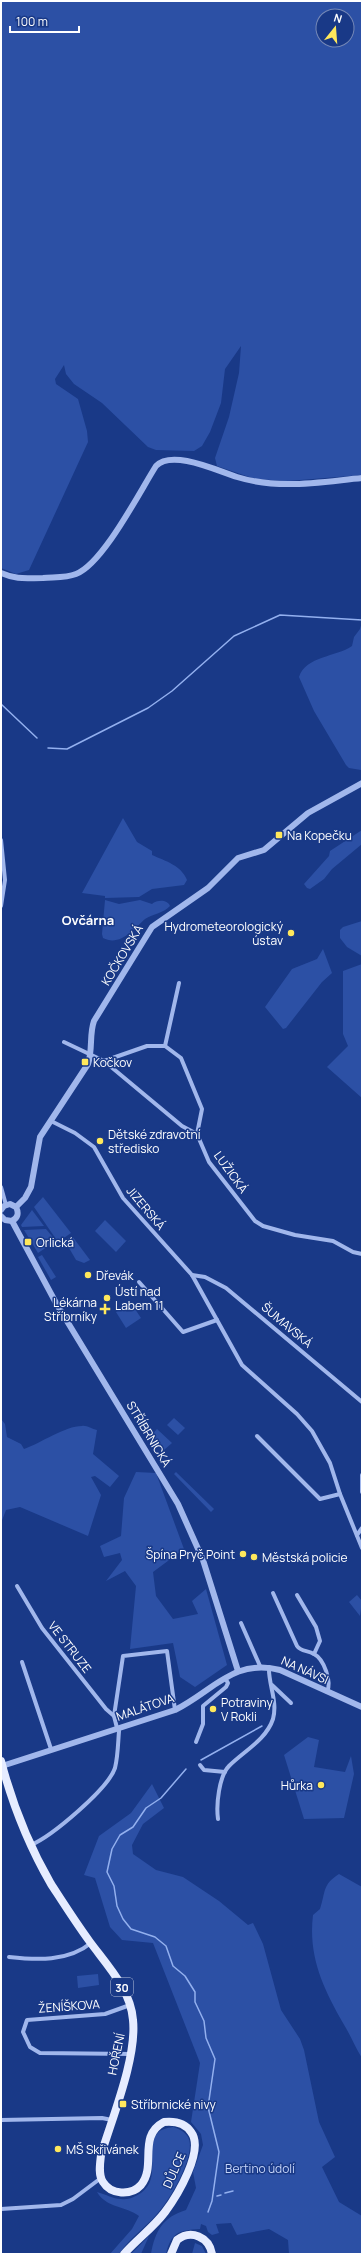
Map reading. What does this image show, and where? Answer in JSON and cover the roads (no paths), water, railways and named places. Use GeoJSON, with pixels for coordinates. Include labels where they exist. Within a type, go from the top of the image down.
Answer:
{"type":"FeatureCollection","features":[{"type":"Feature","properties":{"kind":"main road","name":"HOŘENÍ"},"geometry":{"type":"LineString","coordinates":[[1,1764],[31,1845],[54,1888],[118,1980],[130,2005],[134,2026],[131,2054],[100,2163],[101,2178]]}},
{"type":"Feature","properties":{"kind":"main road","name":"DŮLCE"},"geometry":{"type":"LineString","coordinates":[[101,2178],[106,2186],[119,2193],[131,2192],[140,2186],[146,2172],[151,2133],[158,2125],[164,2122],[182,2124],[191,2131],[196,2141],[192,2161],[171,2204],[158,2221],[124,2254]]}},
{"type":"Feature","properties":{"kind":"main road"},"geometry":{"type":"LineString","coordinates":[[171,2254],[177,2240],[189,2235],[203,2238],[210,2246],[212,2254]]}},
{"type":"Feature","properties":{"kind":"street"},"geometry":{"type":"LineString","coordinates":[[1,573],[18,579],[68,576],[77,574],[91,564],[108,544],[156,466],[164,460],[183,461],[238,478],[279,485],[362,478]]}},
{"type":"Feature","properties":{"kind":"street","name":"KOČKOVSKÁ"},"geometry":{"type":"LineString","coordinates":[[16,1207],[25,1198],[31,1187],[39,1140],[88,1064],[91,1054],[94,1021],[152,927],[208,888],[238,858],[264,850],[308,813],[362,783]]}},
{"type":"Feature","properties":{"kind":"street"},"geometry":{"type":"LineString","coordinates":[[1,840],[5,880],[1,906]]}},
{"type":"Feature","properties":{"kind":"street"},"geometry":{"type":"LineString","coordinates":[[165,1046],[179,983]]}},
{"type":"Feature","properties":{"kind":"street"},"geometry":{"type":"LineString","coordinates":[[64,1042],[104,1061],[182,1126],[197,1134],[202,1109],[181,1058],[165,1046],[146,1046],[104,1061]]}},
{"type":"Feature","properties":{"kind":"street","name":"JIZERSKÁ"},"geometry":{"type":"LineString","coordinates":[[51,1121],[75,1133],[94,1147],[123,1198],[192,1275],[242,1365],[297,1414],[312,1431],[330,1463],[340,1494],[362,1548]]}},
{"type":"Feature","properties":{"kind":"street","name":"LUŽICKÁ"},"geometry":{"type":"LineString","coordinates":[[197,1134],[209,1162],[254,1221],[262,1226],[296,1235],[333,1241],[353,1252],[362,1254]]}},
{"type":"Feature","properties":{"kind":"street"},"geometry":{"type":"LineString","coordinates":[[1,1187],[6,1205]]}},
{"type":"Feature","properties":{"kind":"street"},"geometry":{"type":"LineString","coordinates":[[1,1217],[7,1221],[12,1221],[18,1215],[16,1207],[6,1205]]}},
{"type":"Feature","properties":{"kind":"street"},"geometry":{"type":"LineString","coordinates":[[1,1210],[6,1205]]}},
{"type":"Feature","properties":{"kind":"street","name":"STŘÍBRNICKÁ"},"geometry":{"type":"LineString","coordinates":[[12,1221],[52,1296],[178,1504],[203,1560],[238,1671]]}},
{"type":"Feature","properties":{"kind":"street","name":"ŠUMAVSKÁ"},"geometry":{"type":"LineString","coordinates":[[192,1275],[205,1277],[226,1288],[362,1402]]}},
{"type":"Feature","properties":{"kind":"street"},"geometry":{"type":"LineString","coordinates":[[139,1282],[183,1332],[217,1320]]}},
{"type":"Feature","properties":{"kind":"street"},"geometry":{"type":"LineString","coordinates":[[257,1436],[320,1499],[340,1494]]}},
{"type":"Feature","properties":{"kind":"street"},"geometry":{"type":"LineString","coordinates":[[362,1475],[362,1492]]}},
{"type":"Feature","properties":{"kind":"street"},"geometry":{"type":"LineString","coordinates":[[357,1535],[362,1528]]}},
{"type":"Feature","properties":{"kind":"street","name":"VE STRUZE"},"geometry":{"type":"LineString","coordinates":[[18,1586],[46,1634],[106,1709],[114,1716]]}},
{"type":"Feature","properties":{"kind":"street"},"geometry":{"type":"LineString","coordinates":[[274,1593],[296,1646],[299,1650],[314,1654],[320,1661],[329,1679],[327,1692]]}},
{"type":"Feature","properties":{"kind":"street"},"geometry":{"type":"LineString","coordinates":[[297,1595],[316,1627],[320,1641],[314,1654]]}},
{"type":"Feature","properties":{"kind":"street"},"geometry":{"type":"LineString","coordinates":[[241,1623],[260,1666]]}},
{"type":"Feature","properties":{"kind":"street"},"geometry":{"type":"LineString","coordinates":[[31,1845],[42,1839],[98,1793],[114,1769],[118,1729],[114,1716],[123,1656],[167,1651],[175,1710]]}},
{"type":"Feature","properties":{"kind":"street"},"geometry":{"type":"LineString","coordinates":[[22,1662],[51,1748]]}},
{"type":"Feature","properties":{"kind":"street","name":"NA NÁVSI"},"geometry":{"type":"LineString","coordinates":[[238,1671],[249,1667],[269,1667],[289,1674],[362,1707]]}},
{"type":"Feature","properties":{"kind":"street"},"geometry":{"type":"LineString","coordinates":[[218,1819],[218,1795],[228,1766],[252,1747],[269,1727],[273,1718],[274,1699],[272,1684],[269,1676],[269,1667]]}},
{"type":"Feature","properties":{"kind":"street","name":"MALÁTOVA"},"geometry":{"type":"LineString","coordinates":[[1,1764],[118,1729],[175,1710],[238,1671]]}},
{"type":"Feature","properties":{"kind":"street"},"geometry":{"type":"LineString","coordinates":[[196,1742],[203,1724],[203,1706],[226,1687],[228,1683],[225,1678]]}},
{"type":"Feature","properties":{"kind":"street"},"geometry":{"type":"LineString","coordinates":[[272,1684],[291,1703]]}},
{"type":"Feature","properties":{"kind":"street"},"geometry":{"type":"LineString","coordinates":[[200,1766],[204,1770],[225,1772]]}},
{"type":"Feature","properties":{"kind":"street"},"geometry":{"type":"LineString","coordinates":[[9,1957],[60,1957],[76,1952],[91,1943]]}},
{"type":"Feature","properties":{"kind":"street","name":"ŽENÍŠKOVA"},"geometry":{"type":"LineString","coordinates":[[130,2005],[106,2014],[27,2020],[24,2024],[24,2037],[30,2048],[40,2053],[131,2054]]}},
{"type":"Feature","properties":{"kind":"street"},"geometry":{"type":"LineString","coordinates":[[1,2120],[102,2118],[112,2120]]}},
{"type":"Feature","properties":{"kind":"street"},"geometry":{"type":"LineString","coordinates":[[1,2209],[61,2205],[73,2199],[101,2178]]}},
{"type":"Feature","properties":{"kind":"waterway"},"geometry":{"type":"LineString","coordinates":[[48,748],[67,749],[148,708],[172,691],[234,636],[280,615],[362,620]]}},
{"type":"Feature","properties":{"kind":"waterway"},"geometry":{"type":"LineString","coordinates":[[1,704],[37,738]]}},
{"type":"Feature","properties":{"kind":"waterway"},"geometry":{"type":"LineString","coordinates":[[201,1760],[262,1726]]}},
{"type":"Feature","properties":{"kind":"waterway"},"geometry":{"type":"LineString","coordinates":[[186,1769],[161,1798],[146,1808],[133,1827],[120,1835],[112,1849],[107,1872],[114,1886],[117,1906],[123,1919],[131,1929],[155,1937],[166,1946],[173,1966],[185,1976],[195,1992],[195,2002],[204,2021],[206,2038],[215,2059],[208,2107],[219,2152],[212,2201],[208,2212]]}},
{"type":"Feature","properties":{"kind":"waterway"},"geometry":{"type":"LineString","coordinates":[[225,2193],[233,2191]]}},
{"type":"Feature","properties":{"kind":"waterway"},"geometry":{"type":"LineString","coordinates":[[217,2196],[221,2195]]}},
{"type":"Feature","properties":{"kind":"place","name":"Na Kopečku"},"geometry":{"type":"Point","coordinates":[279,835]}},
{"type":"Feature","properties":{"kind":"place","name":"Hydrometeorologický ústav"},"geometry":{"type":"Point","coordinates":[291,933]}},
{"type":"Feature","properties":{"kind":"place","name":"Kočkov"},"geometry":{"type":"Point","coordinates":[85,1062]}},
{"type":"Feature","properties":{"kind":"place","name":"Dětské zdravotní středisko"},"geometry":{"type":"Point","coordinates":[100,1141]}},
{"type":"Feature","properties":{"kind":"place","name":"Orlická"},"geometry":{"type":"Point","coordinates":[28,1242]}},
{"type":"Feature","properties":{"kind":"place","name":"Dřevák"},"geometry":{"type":"Point","coordinates":[88,1275]}},
{"type":"Feature","properties":{"kind":"place","name":"Ústí nad Labem 11"},"geometry":{"type":"Point","coordinates":[107,1298]}},
{"type":"Feature","properties":{"kind":"place","name":"Lékárna Stříbrníky"},"geometry":{"type":"Point","coordinates":[105,1309]}},
{"type":"Feature","properties":{"kind":"place","name":"Špína Pryč Point"},"geometry":{"type":"Point","coordinates":[243,1554]}},
{"type":"Feature","properties":{"kind":"place","name":"Městská policie"},"geometry":{"type":"Point","coordinates":[254,1557]}},
{"type":"Feature","properties":{"kind":"place","name":"Potraviny V Rokli"},"geometry":{"type":"Point","coordinates":[213,1709]}},
{"type":"Feature","properties":{"kind":"place","name":"Hůrka"},"geometry":{"type":"Point","coordinates":[321,1785]}},
{"type":"Feature","properties":{"kind":"place","name":"Stříbrnické nivy"},"geometry":{"type":"Point","coordinates":[123,2104]}},
{"type":"Feature","properties":{"kind":"place","name":"MŠ Skřivánek"},"geometry":{"type":"Point","coordinates":[58,2149]}},
{"type":"Feature","properties":{"kind":"district","name":"Ovčárna"},"geometry":{"type":"Point","coordinates":[88,920]}},
{"type":"Feature","properties":{"kind":"park label","name":"Bertino údolí"},"geometry":{"type":"Point","coordinates":[260,2168]}}]}
